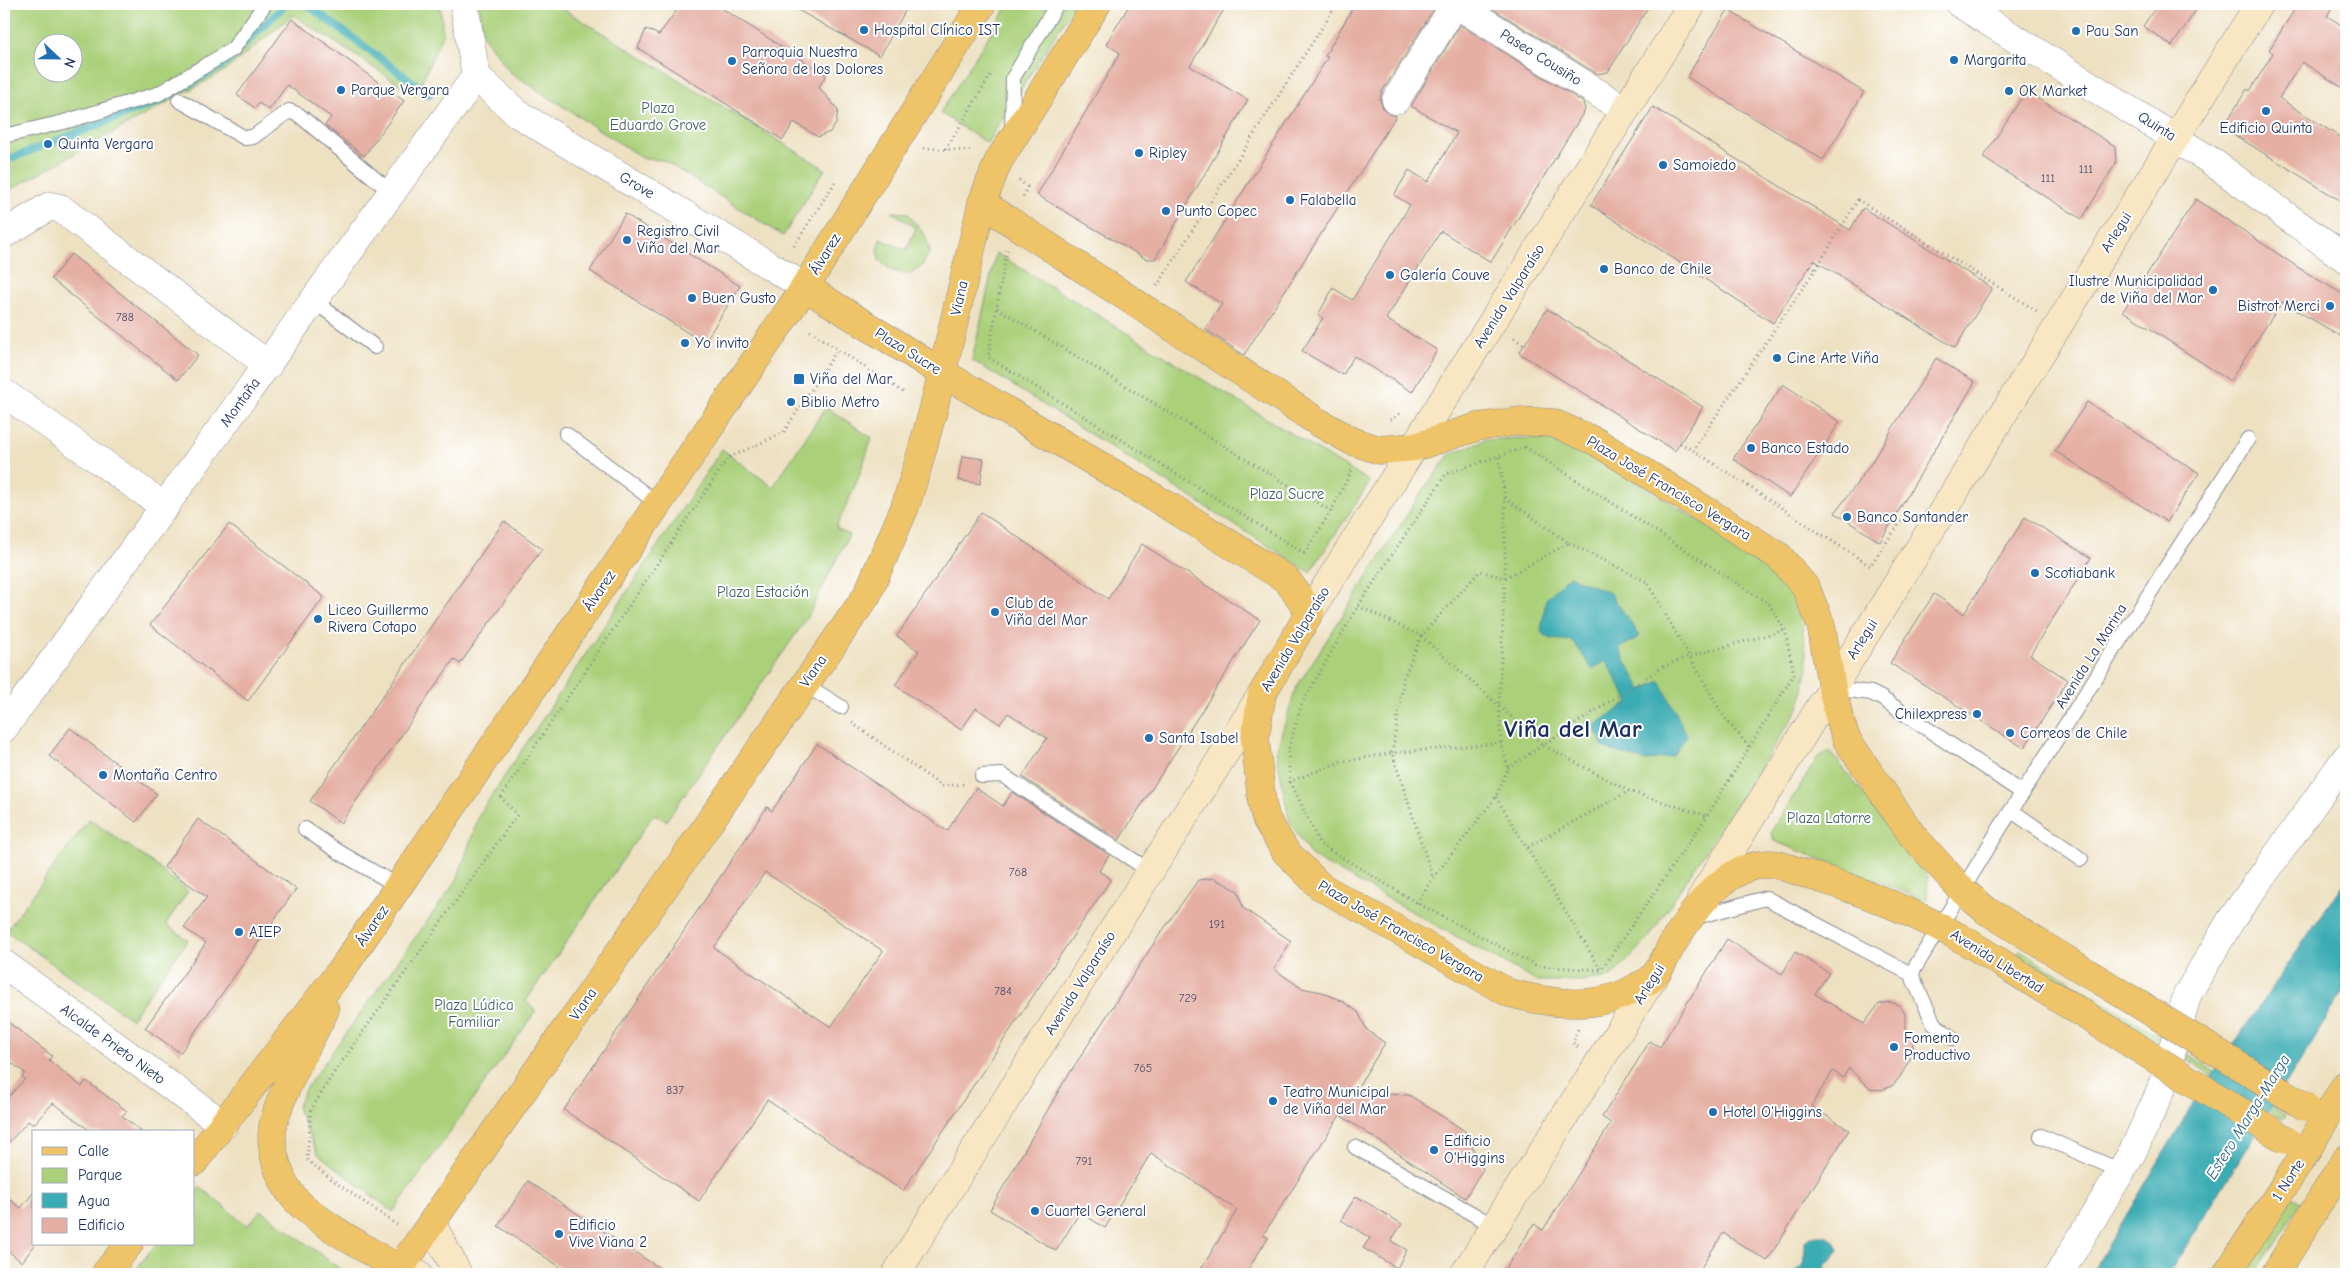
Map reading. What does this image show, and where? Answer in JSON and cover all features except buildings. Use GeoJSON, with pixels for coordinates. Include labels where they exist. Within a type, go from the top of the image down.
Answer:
{"type":"FeatureCollection","features":[{"type":"Feature","properties":{"kind":"main road","name":"Álvarez"},"geometry":{"type":"LineString","coordinates":[[195,1161],[345,965],[805,287],[982,4]]}},
{"type":"Feature","properties":{"kind":"main road","name":"Viana"},"geometry":{"type":"LineString","coordinates":[[405,1273],[432,1224],[867,595],[905,507],[933,411],[982,203],[998,162],[1097,4]]}},
{"type":"Feature","properties":{"kind":"main road","name":"Avenida Valparaíso"},"geometry":{"type":"LineString","coordinates":[[896,1274],[1262,694],[1310,612],[1692,4]]}},
{"type":"Feature","properties":{"kind":"main road","name":"Arlegui"},"geometry":{"type":"LineString","coordinates":[[1464,1274],[1653,978],[1687,920],[2259,4]]}},
{"type":"Feature","properties":{"kind":"main road"},"geometry":{"type":"LineString","coordinates":[[982,203],[1318,422],[1364,446],[1379,450],[1415,447]]}},
{"type":"Feature","properties":{"kind":"main road","name":"Plaza Sucre"},"geometry":{"type":"LineString","coordinates":[[805,287],[941,372],[1172,508],[1287,580],[1310,612]]}},
{"type":"Feature","properties":{"kind":"main road","name":"Plaza José Francisco Vergara"},"geometry":{"type":"LineString","coordinates":[[1415,447],[1477,427],[1520,421],[1553,423],[1595,441],[1780,557],[1806,588],[1817,615],[1832,688]]}},
{"type":"Feature","properties":{"kind":"main road"},"geometry":{"type":"LineString","coordinates":[[1832,688],[1847,740],[1912,835],[1962,890],[1987,911],[2326,1118]]}},
{"type":"Feature","properties":{"kind":"main road","name":"Plaza José Francisco Vergara"},"geometry":{"type":"LineString","coordinates":[[1262,694],[1256,738],[1262,803],[1266,819],[1286,852],[1320,886],[1509,993],[1540,1001],[1589,1003],[1620,997],[1653,978]]}},
{"type":"Feature","properties":{"kind":"main road"},"geometry":{"type":"LineString","coordinates":[[1687,920],[1717,887],[1734,874],[1752,866],[1771,864],[1841,885],[1915,913],[1941,926]]}},
{"type":"Feature","properties":{"kind":"main road","name":"Avenida Libertad"},"geometry":{"type":"LineString","coordinates":[[1941,926],[2296,1146],[2344,1170]]}},
{"type":"Feature","properties":{"kind":"main road"},"geometry":{"type":"LineString","coordinates":[[345,965],[281,1100],[272,1135],[278,1170],[286,1187],[300,1204],[405,1273]]}},
{"type":"Feature","properties":{"kind":"main road","name":"1 Norte"},"geometry":{"type":"LineString","coordinates":[[2227,1274],[2296,1146],[2326,1118],[2346,1084]]}},
{"type":"Feature","properties":{"kind":"main road"},"geometry":{"type":"LineString","coordinates":[[2275,1274],[2344,1170]]}},
{"type":"Feature","properties":{"kind":"main road"},"geometry":{"type":"LineString","coordinates":[[432,1224],[458,1274]]}},
{"type":"Feature","properties":{"kind":"main road"},"geometry":{"type":"LineString","coordinates":[[105,1274],[127,1246]]}},
{"type":"Feature","properties":{"kind":"street"},"geometry":{"type":"LineString","coordinates":[[464,4],[476,76]]}},
{"type":"Feature","properties":{"kind":"street","name":"Paseo Cousiño"},"geometry":{"type":"LineString","coordinates":[[1396,100],[1456,4],[1625,110]]}},
{"type":"Feature","properties":{"kind":"street","name":"Quinta"},"geometry":{"type":"LineString","coordinates":[[1960,4],[2208,159],[2346,259]]}},
{"type":"Feature","properties":{"kind":"street","name":"Montaña"},"geometry":{"type":"LineString","coordinates":[[4,728],[13,698],[165,507],[476,76]]}},
{"type":"Feature","properties":{"kind":"street","name":"Grove"},"geometry":{"type":"LineString","coordinates":[[476,76],[518,114],[805,287]]}},
{"type":"Feature","properties":{"kind":"street"},"geometry":{"type":"LineString","coordinates":[[4,234],[50,206],[60,208],[268,365]]}},
{"type":"Feature","properties":{"kind":"street"},"geometry":{"type":"LineString","coordinates":[[4,393],[165,507]]}},
{"type":"Feature","properties":{"kind":"street"},"geometry":{"type":"LineString","coordinates":[[2059,1274],[2132,1153],[2162,1088],[2187,995],[2231,920],[2346,758]]}},
{"type":"Feature","properties":{"kind":"street","name":"Alcalde Prieto Nieto"},"geometry":{"type":"LineString","coordinates":[[4,964],[224,1124]]}},
{"type":"Feature","properties":{"kind":"lane"},"geometry":{"type":"LineString","coordinates":[[4,136],[64,122],[158,94],[233,49],[265,4]]}},
{"type":"Feature","properties":{"kind":"lane"},"geometry":{"type":"LineString","coordinates":[[1011,141],[1013,78],[1057,4]]}},
{"type":"Feature","properties":{"kind":"lane"},"geometry":{"type":"LineString","coordinates":[[179,100],[245,138],[253,137],[289,111],[299,114],[392,193]]}},
{"type":"Feature","properties":{"kind":"lane"},"geometry":{"type":"LineString","coordinates":[[314,300],[375,347]]}},
{"type":"Feature","properties":{"kind":"lane"},"geometry":{"type":"LineString","coordinates":[[566,434],[658,504]]}},
{"type":"Feature","properties":{"kind":"lane","name":"Avenida La Marina"},"geometry":{"type":"LineString","coordinates":[[1962,890],[2248,438]]}},
{"type":"Feature","properties":{"kind":"lane"},"geometry":{"type":"LineString","coordinates":[[804,684],[840,707]]}},
{"type":"Feature","properties":{"kind":"lane"},"geometry":{"type":"LineString","coordinates":[[1832,688],[1871,693],[1881,698],[2023,793]]}},
{"type":"Feature","properties":{"kind":"lane"},"geometry":{"type":"LineString","coordinates":[[982,776],[1002,775],[1150,871]]}},
{"type":"Feature","properties":{"kind":"lane"},"geometry":{"type":"LineString","coordinates":[[2012,811],[2082,860]]}},
{"type":"Feature","properties":{"kind":"lane"},"geometry":{"type":"LineString","coordinates":[[305,830],[398,886]]}},
{"type":"Feature","properties":{"kind":"lane","name":"Avenida Libertad"},"geometry":{"type":"LineString","coordinates":[[1941,926],[1962,890]]}},
{"type":"Feature","properties":{"kind":"lane"},"geometry":{"type":"LineString","coordinates":[[1687,920],[1766,898],[1911,974],[1934,1024],[1952,1038]]}},
{"type":"Feature","properties":{"kind":"lane"},"geometry":{"type":"LineString","coordinates":[[1911,974],[1941,926]]}},
{"type":"Feature","properties":{"kind":"lane"},"geometry":{"type":"LineString","coordinates":[[2041,1136],[2121,1171]]}},
{"type":"Feature","properties":{"kind":"lane"},"geometry":{"type":"LineString","coordinates":[[1355,1146],[1494,1226]]}},
{"type":"Feature","properties":{"kind":"path"},"geometry":{"type":"LineString","coordinates":[[1143,309],[1337,4]]}},
{"type":"Feature","properties":{"kind":"path"},"geometry":{"type":"LineString","coordinates":[[946,149],[992,72]]}},
{"type":"Feature","properties":{"kind":"path"},"geometry":{"type":"LineString","coordinates":[[1027,187],[1013,224],[1003,264],[988,357],[1304,553]]}},
{"type":"Feature","properties":{"kind":"path"},"geometry":{"type":"LineString","coordinates":[[1693,450],[1815,270],[1858,200],[2059,324]]}},
{"type":"Feature","properties":{"kind":"path"},"geometry":{"type":"LineString","coordinates":[[1810,266],[1815,270]]}},
{"type":"Feature","properties":{"kind":"path"},"geometry":{"type":"LineString","coordinates":[[997,308],[1331,512]]}},
{"type":"Feature","properties":{"kind":"path"},"geometry":{"type":"LineString","coordinates":[[810,331],[906,394]]}},
{"type":"Feature","properties":{"kind":"path"},"geometry":{"type":"LineString","coordinates":[[398,1225],[338,1184],[307,1160],[311,1110],[331,1077],[517,815],[501,797],[728,458],[783,433],[837,350]]}},
{"type":"Feature","properties":{"kind":"path"},"geometry":{"type":"LineString","coordinates":[[1287,580],[1331,512],[1364,446],[1387,422],[1402,413]]}},
{"type":"Feature","properties":{"kind":"path"},"geometry":{"type":"LineString","coordinates":[[1477,427],[1499,456],[1505,497],[1505,578],[1499,706],[1501,743],[1508,768]]}},
{"type":"Feature","properties":{"kind":"path"},"geometry":{"type":"LineString","coordinates":[[1680,443],[1870,566],[1907,513],[1931,528]]}},
{"type":"Feature","properties":{"kind":"path"},"geometry":{"type":"LineString","coordinates":[[1600,1061],[1573,1043],[1601,970],[1707,816],[1794,674],[1785,630],[1769,604],[1525,447],[1446,474],[1358,606],[1302,703],[1288,751],[1290,781],[1320,844],[1417,903],[1537,966],[1601,970]]}},
{"type":"Feature","properties":{"kind":"path"},"geometry":{"type":"LineString","coordinates":[[1505,497],[1569,543],[1647,582],[1688,657],[1724,717],[1750,748]]}},
{"type":"Feature","properties":{"kind":"path"},"geometry":{"type":"LineString","coordinates":[[1433,878],[1392,753],[1404,677],[1421,636],[1480,571],[1505,578],[1569,543]]}},
{"type":"Feature","properties":{"kind":"path"},"geometry":{"type":"LineString","coordinates":[[1358,606],[1421,636],[1544,745],[1629,791],[1707,816]]}},
{"type":"Feature","properties":{"kind":"path"},"geometry":{"type":"LineString","coordinates":[[1417,903],[1433,878],[1496,797],[1508,768],[1664,666],[1688,657],[1785,630]]}},
{"type":"Feature","properties":{"kind":"path"},"geometry":{"type":"LineString","coordinates":[[1262,803],[1290,781],[1340,762],[1392,753],[1501,743]]}},
{"type":"Feature","properties":{"kind":"path"},"geometry":{"type":"LineString","coordinates":[[1528,847],[1629,791]]}},
{"type":"Feature","properties":{"kind":"path"},"geometry":{"type":"LineString","coordinates":[[1496,797],[1601,970]]}},
{"type":"Feature","properties":{"kind":"green space","name":"Quinta Vergara"},"geometry":{"type":"Polygon","coordinates":[[[4,4],[440,4],[443,33],[416,95],[293,15],[226,70],[4,193],[4,4]]]}},
{"type":"Feature","properties":{"kind":"green space"},"geometry":{"type":"Polygon","coordinates":[[[128,4],[192,4],[142,6],[128,4]]]}},
{"type":"Feature","properties":{"kind":"green space","name":"Plaza Eduardo Grove"},"geometry":{"type":"Polygon","coordinates":[[[479,4],[555,4],[825,169],[783,236],[663,160],[644,159],[510,72],[483,35],[479,4]]]}},
{"type":"Feature","properties":{"kind":"green space"},"geometry":{"type":"Polygon","coordinates":[[[1009,4],[1075,4],[987,143],[940,113],[1009,4]]]}},
{"type":"Feature","properties":{"kind":"green space"},"geometry":{"type":"Polygon","coordinates":[[[892,212],[907,213],[925,235],[930,251],[922,266],[908,275],[891,270],[879,260],[878,249],[880,239],[906,250],[916,228],[892,212]]]}},
{"type":"Feature","properties":{"kind":"green space","name":"Plaza Sucre"},"geometry":{"type":"Polygon","coordinates":[[[996,253],[1370,482],[1310,572],[972,360],[996,253]]]}},
{"type":"Feature","properties":{"kind":"green space"},"geometry":{"type":"Polygon","coordinates":[[[826,407],[872,438],[858,479],[836,528],[849,535],[807,618],[666,821],[654,814],[526,1001],[536,1011],[393,1212],[318,1154],[297,1108],[304,1091],[457,880],[480,813],[722,449],[773,487],[826,407]]]}},
{"type":"Feature","properties":{"kind":"green space"},"geometry":{"type":"Polygon","coordinates":[[[1548,439],[1592,453],[1756,557],[1799,604],[1808,667],[1799,708],[1646,942],[1611,977],[1581,981],[1537,981],[1311,856],[1289,820],[1276,751],[1296,688],[1421,493],[1449,455],[1484,440],[1548,439]]]}},
{"type":"Feature","properties":{"kind":"green space","name":"Plaza Latorre"},"geometry":{"type":"Polygon","coordinates":[[[1830,751],[1928,877],[1927,901],[1774,841],[1771,832],[1818,757],[1830,751]]]}},
{"type":"Feature","properties":{"kind":"green space"},"geometry":{"type":"Polygon","coordinates":[[[89,819],[146,858],[188,891],[166,924],[188,940],[131,1019],[6,931],[89,819]]]}},
{"type":"Feature","properties":{"kind":"green space"},"geometry":{"type":"Polygon","coordinates":[[[2020,950],[2286,1115],[2283,1119],[2017,954],[2020,950]]]}},
{"type":"Feature","properties":{"kind":"green space"},"geometry":{"type":"Polygon","coordinates":[[[200,1187],[247,1226],[261,1210],[347,1274],[132,1274],[154,1246],[195,1246],[195,1194],[200,1187]]]}},
{"type":"Feature","properties":{"kind":"green space"},"geometry":{"type":"Polygon","coordinates":[[[2291,1197],[2301,1202],[2255,1274],[2242,1274],[2291,1197]]]}},
{"type":"Feature","properties":{"kind":"water"},"geometry":{"type":"Polygon","coordinates":[[[1569,576],[1610,593],[1640,636],[1619,649],[1642,690],[1660,681],[1687,735],[1673,756],[1646,761],[1604,748],[1594,726],[1629,702],[1606,661],[1592,669],[1573,641],[1551,639],[1541,632],[1546,599],[1569,576]]]}},
{"type":"Feature","properties":{"kind":"water","name":"Estero Marga-Marga"},"geometry":{"type":"Polygon","coordinates":[[[2346,879],[2346,987],[2169,1274],[2091,1274],[2196,1099],[2346,879]]]}},
{"type":"Feature","properties":{"kind":"water"},"geometry":{"type":"Polygon","coordinates":[[[1811,1236],[1825,1236],[1835,1241],[1839,1250],[1825,1266],[1823,1274],[1791,1274],[1803,1264],[1805,1255],[1804,1242],[1811,1236]]]}},
{"type":"Feature","properties":{"kind":"waterway"},"geometry":{"type":"LineString","coordinates":[[4,161],[155,103],[224,64],[286,4]]}},
{"type":"Feature","properties":{"kind":"waterway"},"geometry":{"type":"LineString","coordinates":[[306,4],[429,94]]}},
{"type":"Feature","properties":{"kind":"place","name":"Hospital Clínico IST"},"geometry":{"type":"Point","coordinates":[864,30]}},
{"type":"Feature","properties":{"kind":"place","name":"Pau San"},"geometry":{"type":"Point","coordinates":[2076,31]}},
{"type":"Feature","properties":{"kind":"place","name":"Margarita"},"geometry":{"type":"Point","coordinates":[1954,60]}},
{"type":"Feature","properties":{"kind":"place","name":"Parroquia Nuestra Señora de los Dolores"},"geometry":{"type":"Point","coordinates":[732,61]}},
{"type":"Feature","properties":{"kind":"place","name":"Parque Vergara"},"geometry":{"type":"Point","coordinates":[341,90]}},
{"type":"Feature","properties":{"kind":"place","name":"OK Market"},"geometry":{"type":"Point","coordinates":[2009,91]}},
{"type":"Feature","properties":{"kind":"place","name":"Edificio Quinta"},"geometry":{"type":"Point","coordinates":[2266,111]}},
{"type":"Feature","properties":{"kind":"place","name":"Quinta Vergara"},"geometry":{"type":"Point","coordinates":[48,144]}},
{"type":"Feature","properties":{"kind":"place","name":"Ripley"},"geometry":{"type":"Point","coordinates":[1139,153]}},
{"type":"Feature","properties":{"kind":"place","name":"Samoiedo"},"geometry":{"type":"Point","coordinates":[1663,165]}},
{"type":"Feature","properties":{"kind":"place","name":"Falabella"},"geometry":{"type":"Point","coordinates":[1290,200]}},
{"type":"Feature","properties":{"kind":"place","name":"Punto Copec"},"geometry":{"type":"Point","coordinates":[1166,211]}},
{"type":"Feature","properties":{"kind":"place","name":"Registro Civil Viña del Mar"},"geometry":{"type":"Point","coordinates":[627,240]}},
{"type":"Feature","properties":{"kind":"place","name":"Banco de Chile"},"geometry":{"type":"Point","coordinates":[1604,269]}},
{"type":"Feature","properties":{"kind":"place","name":"Galería Couve"},"geometry":{"type":"Point","coordinates":[1390,275]}},
{"type":"Feature","properties":{"kind":"place","name":"Ilustre Municipalidad de Viña del Mar"},"geometry":{"type":"Point","coordinates":[2213,290]}},
{"type":"Feature","properties":{"kind":"place","name":"Buen Gusto"},"geometry":{"type":"Point","coordinates":[692,298]}},
{"type":"Feature","properties":{"kind":"place","name":"Bistrot Merci"},"geometry":{"type":"Point","coordinates":[2330,306]}},
{"type":"Feature","properties":{"kind":"place","name":"Yo invito"},"geometry":{"type":"Point","coordinates":[685,343]}},
{"type":"Feature","properties":{"kind":"place","name":"Cine Arte Viña"},"geometry":{"type":"Point","coordinates":[1777,358]}},
{"type":"Feature","properties":{"kind":"place","name":"Viña del Mar"},"geometry":{"type":"Point","coordinates":[799,379]}},
{"type":"Feature","properties":{"kind":"place","name":"Biblio Metro"},"geometry":{"type":"Point","coordinates":[791,402]}},
{"type":"Feature","properties":{"kind":"place","name":"Banco Estado"},"geometry":{"type":"Point","coordinates":[1751,448]}},
{"type":"Feature","properties":{"kind":"place","name":"Banco Santander"},"geometry":{"type":"Point","coordinates":[1847,517]}},
{"type":"Feature","properties":{"kind":"place","name":"Scotiabank"},"geometry":{"type":"Point","coordinates":[2035,573]}},
{"type":"Feature","properties":{"kind":"place","name":"Club de Viña del Mar"},"geometry":{"type":"Point","coordinates":[995,612]}},
{"type":"Feature","properties":{"kind":"place","name":"Liceo Guillermo Rivera Cotapo"},"geometry":{"type":"Point","coordinates":[318,619]}},
{"type":"Feature","properties":{"kind":"place","name":"Chilexpress"},"geometry":{"type":"Point","coordinates":[1977,714]}},
{"type":"Feature","properties":{"kind":"place","name":"Correos de Chile"},"geometry":{"type":"Point","coordinates":[2010,733]}},
{"type":"Feature","properties":{"kind":"place","name":"Santa Isabel"},"geometry":{"type":"Point","coordinates":[1149,738]}},
{"type":"Feature","properties":{"kind":"place","name":"Montaña Centro"},"geometry":{"type":"Point","coordinates":[103,775]}},
{"type":"Feature","properties":{"kind":"place","name":"AIEP"},"geometry":{"type":"Point","coordinates":[239,932]}},
{"type":"Feature","properties":{"kind":"place","name":"Fomento Productivo"},"geometry":{"type":"Point","coordinates":[1894,1047]}},
{"type":"Feature","properties":{"kind":"place","name":"Teatro Municipal de Viña del Mar"},"geometry":{"type":"Point","coordinates":[1273,1101]}},
{"type":"Feature","properties":{"kind":"place","name":"Hotel O'Higgins"},"geometry":{"type":"Point","coordinates":[1713,1112]}},
{"type":"Feature","properties":{"kind":"place","name":"Edificio O'Higgins"},"geometry":{"type":"Point","coordinates":[1434,1150]}},
{"type":"Feature","properties":{"kind":"place","name":"Cuartel General"},"geometry":{"type":"Point","coordinates":[1035,1211]}},
{"type":"Feature","properties":{"kind":"place","name":"Edificio Vive Viana 2"},"geometry":{"type":"Point","coordinates":[559,1234]}},
{"type":"Feature","properties":{"kind":"district","name":"Viña del Mar"},"geometry":{"type":"Point","coordinates":[1573,728]}},
{"type":"Feature","properties":{"kind":"park label","name":"Plaza Estación"},"geometry":{"type":"Point","coordinates":[763,592]}},
{"type":"Feature","properties":{"kind":"park label","name":"Plaza Lúdica Familiar"},"geometry":{"type":"Point","coordinates":[474,1014]}}]}
